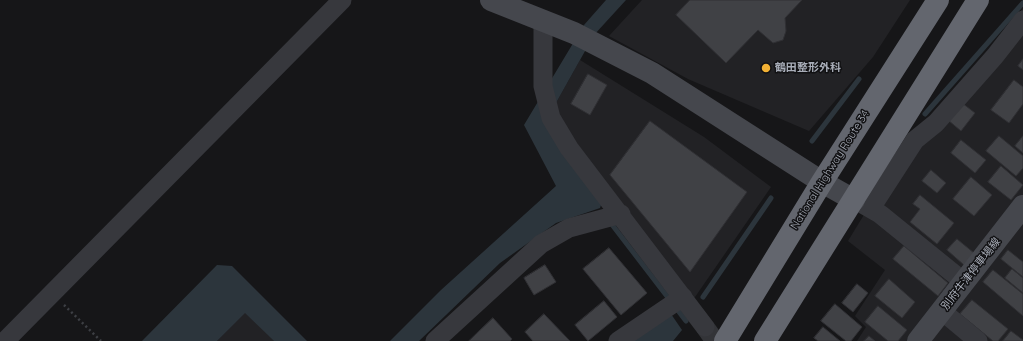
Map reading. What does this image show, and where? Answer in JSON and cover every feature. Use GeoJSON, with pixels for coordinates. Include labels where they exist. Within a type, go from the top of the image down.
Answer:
{"type":"FeatureCollection","features":[{"type":"Feature","properties":{"kind":"highway","name":"National Highway Route 34"},"geometry":{"type":"LineString","coordinates":[[725,341],[822,182],[938,0]]}},
{"type":"Feature","properties":{"kind":"highway"},"geometry":{"type":"LineString","coordinates":[[765,341],[863,204],[978,0]]}},
{"type":"Feature","properties":{"kind":"street"},"geometry":{"type":"LineString","coordinates":[[5,341],[342,0]]}},
{"type":"Feature","properties":{"kind":"street"},"geometry":{"type":"LineString","coordinates":[[491,0],[543,22],[574,33],[652,73],[822,182],[863,204],[964,282]]}},
{"type":"Feature","properties":{"kind":"street"},"geometry":{"type":"LineString","coordinates":[[863,204],[915,140],[936,123],[995,56],[1023,20]]}},
{"type":"Feature","properties":{"kind":"street"},"geometry":{"type":"LineString","coordinates":[[543,22],[543,86],[551,118],[569,148],[621,214],[705,328]]}},
{"type":"Feature","properties":{"kind":"street","name":"別府牛津停車場線"},"geometry":{"type":"LineString","coordinates":[[918,341],[1023,206]]}},
{"type":"Feature","properties":{"kind":"street"},"geometry":{"type":"LineString","coordinates":[[435,341],[541,244],[569,228],[621,214]]}},
{"type":"Feature","properties":{"kind":"street"},"geometry":{"type":"LineString","coordinates":[[618,341],[683,297]]}},
{"type":"Feature","properties":{"kind":"street"},"geometry":{"type":"LineString","coordinates":[[942,310],[978,341]]}},
{"type":"Feature","properties":{"kind":"path"},"geometry":{"type":"LineString","coordinates":[[52,294],[101,341]]}},
{"type":"Feature","properties":{"kind":"shaded area"},"geometry":{"type":"Polygon","coordinates":[[[606,0],[626,0],[594,35],[547,119],[602,202],[600,208],[556,223],[500,263],[419,341],[390,341],[441,290],[556,186],[524,125],[584,25],[606,0]]]}},
{"type":"Feature","properties":{"kind":"shaded area","name":"鶴田整形外科"},"geometry":{"type":"Polygon","coordinates":[[[642,0],[910,0],[873,57],[809,131],[688,79],[609,36],[642,0]]]}},
{"type":"Feature","properties":{"kind":"shaded area"},"geometry":{"type":"Polygon","coordinates":[[[1023,8],[1023,341],[857,341],[866,327],[855,316],[885,270],[848,241],[912,136],[960,88],[1023,8]]]}},
{"type":"Feature","properties":{"kind":"shaded area"},"geometry":{"type":"Polygon","coordinates":[[[580,60],[704,137],[771,187],[695,297],[682,308],[547,119],[580,60]]]}},
{"type":"Feature","properties":{"kind":"shaded area"},"geometry":{"type":"Polygon","coordinates":[[[217,265],[232,266],[307,341],[274,341],[245,313],[217,341],[142,341],[217,265]]]}},
{"type":"Feature","properties":{"kind":"shaded area"},"geometry":{"type":"Polygon","coordinates":[[[245,312],[274,341],[217,341],[245,312]]]}},
{"type":"Feature","properties":{"kind":"shaded area"},"geometry":{"type":"Polygon","coordinates":[[[671,314],[682,330],[673,341],[632,341],[671,314]]]}},
{"type":"Feature","properties":{"kind":"building","name":"鶴田整形外科"},"geometry":{"type":"Polygon","coordinates":[[[690,0],[802,0],[785,18],[786,31],[783,40],[773,43],[758,30],[726,63],[676,15],[690,0]]]}},
{"type":"Feature","properties":{"kind":"building"},"geometry":{"type":"Polygon","coordinates":[[[1023,59],[1023,70],[1018,66],[1023,59]]]}},
{"type":"Feature","properties":{"kind":"building"},"geometry":{"type":"Polygon","coordinates":[[[588,74],[607,85],[590,115],[571,104],[588,74]]]}},
{"type":"Feature","properties":{"kind":"building"},"geometry":{"type":"Polygon","coordinates":[[[1014,80],[1023,87],[1023,104],[1009,123],[991,110],[1014,80]]]}},
{"type":"Feature","properties":{"kind":"building"},"geometry":{"type":"Polygon","coordinates":[[[962,103],[975,113],[961,131],[948,120],[962,103]]]}},
{"type":"Feature","properties":{"kind":"building"},"geometry":{"type":"Polygon","coordinates":[[[650,121],[747,192],[690,272],[610,175],[650,121]]]}},
{"type":"Feature","properties":{"kind":"building"},"geometry":{"type":"Polygon","coordinates":[[[999,136],[1023,156],[1023,168],[1016,176],[986,151],[999,136]]]}},
{"type":"Feature","properties":{"kind":"building"},"geometry":{"type":"Polygon","coordinates":[[[1023,136],[1023,153],[1015,146],[1023,136]]]}},
{"type":"Feature","properties":{"kind":"building"},"geometry":{"type":"Polygon","coordinates":[[[961,140],[986,160],[975,173],[951,153],[961,140]]]}},
{"type":"Feature","properties":{"kind":"building"},"geometry":{"type":"Polygon","coordinates":[[[1001,166],[1023,185],[1011,200],[988,182],[1001,166]]]}},
{"type":"Feature","properties":{"kind":"building"},"geometry":{"type":"Polygon","coordinates":[[[931,170],[946,183],[937,193],[922,181],[931,170]]]}},
{"type":"Feature","properties":{"kind":"building"},"geometry":{"type":"Polygon","coordinates":[[[971,177],[992,195],[974,216],[953,199],[971,177]]]}},
{"type":"Feature","properties":{"kind":"building"},"geometry":{"type":"Polygon","coordinates":[[[920,195],[954,223],[937,244],[910,222],[920,209],[913,204],[920,195]]]}},
{"type":"Feature","properties":{"kind":"building"},"geometry":{"type":"Polygon","coordinates":[[[957,239],[974,253],[964,265],[947,250],[957,239]]]}},
{"type":"Feature","properties":{"kind":"building"},"geometry":{"type":"Polygon","coordinates":[[[904,246],[948,283],[938,296],[893,259],[904,246]]]}},
{"type":"Feature","properties":{"kind":"building"},"geometry":{"type":"Polygon","coordinates":[[[609,248],[647,293],[621,315],[583,269],[609,248]]]}},
{"type":"Feature","properties":{"kind":"building"},"geometry":{"type":"Polygon","coordinates":[[[1008,250],[1023,262],[1023,277],[1001,259],[1008,250]]]}},
{"type":"Feature","properties":{"kind":"building"},"geometry":{"type":"Polygon","coordinates":[[[545,265],[556,282],[534,295],[524,278],[545,265]]]}},
{"type":"Feature","properties":{"kind":"building"},"geometry":{"type":"Polygon","coordinates":[[[1012,269],[1023,278],[1023,293],[1005,278],[1012,269]]]}},
{"type":"Feature","properties":{"kind":"building"},"geometry":{"type":"Polygon","coordinates":[[[993,270],[1023,294],[1023,316],[983,282],[993,270]]]}},
{"type":"Feature","properties":{"kind":"building"},"geometry":{"type":"Polygon","coordinates":[[[889,279],[915,302],[902,318],[875,296],[889,279]]]}},
{"type":"Feature","properties":{"kind":"building"},"geometry":{"type":"Polygon","coordinates":[[[857,284],[868,293],[853,312],[842,303],[857,284]]]}},
{"type":"Feature","properties":{"kind":"building"},"geometry":{"type":"Polygon","coordinates":[[[972,300],[1008,329],[998,341],[993,341],[960,314],[972,300]]]}},
{"type":"Feature","properties":{"kind":"building"},"geometry":{"type":"Polygon","coordinates":[[[604,301],[617,317],[588,341],[575,325],[604,301]]]}},
{"type":"Feature","properties":{"kind":"building"},"geometry":{"type":"Polygon","coordinates":[[[835,304],[862,327],[851,341],[846,341],[821,321],[835,304]]]}},
{"type":"Feature","properties":{"kind":"building"},"geometry":{"type":"Polygon","coordinates":[[[878,306],[907,330],[898,341],[888,341],[865,322],[878,306]]]}},
{"type":"Feature","properties":{"kind":"building"},"geometry":{"type":"Polygon","coordinates":[[[544,314],[570,341],[533,341],[525,332],[544,314]]]}},
{"type":"Feature","properties":{"kind":"building"},"geometry":{"type":"Polygon","coordinates":[[[493,318],[512,339],[510,341],[469,341],[493,318]]]}},
{"type":"Feature","properties":{"kind":"building"},"geometry":{"type":"Polygon","coordinates":[[[823,327],[840,341],[818,341],[814,338],[823,327]]]}},
{"type":"Feature","properties":{"kind":"building"},"geometry":{"type":"Polygon","coordinates":[[[1011,331],[1023,340],[1023,341],[1003,341],[1011,331]]]}},
{"type":"Feature","properties":{"kind":"building"},"geometry":{"type":"Polygon","coordinates":[[[869,336],[875,341],[864,341],[869,336]]]}},
{"type":"Feature","properties":{"kind":"waterway"},"geometry":{"type":"LineString","coordinates":[[925,114],[1023,3]]}},
{"type":"Feature","properties":{"kind":"waterway"},"geometry":{"type":"LineString","coordinates":[[812,141],[859,79]]}},
{"type":"Feature","properties":{"kind":"waterway"},"geometry":{"type":"LineString","coordinates":[[703,297],[771,198]]}},
{"type":"Feature","properties":{"kind":"waterway"},"geometry":{"type":"LineString","coordinates":[[610,222],[686,321]]}},
{"type":"Feature","properties":{"kind":"tunnel"},"geometry":{"type":"LineString","coordinates":[[705,327],[715,341]]}},
{"type":"Feature","properties":{"kind":"place","name":"鶴田整形外科"},"geometry":{"type":"Point","coordinates":[766,68]}}]}
